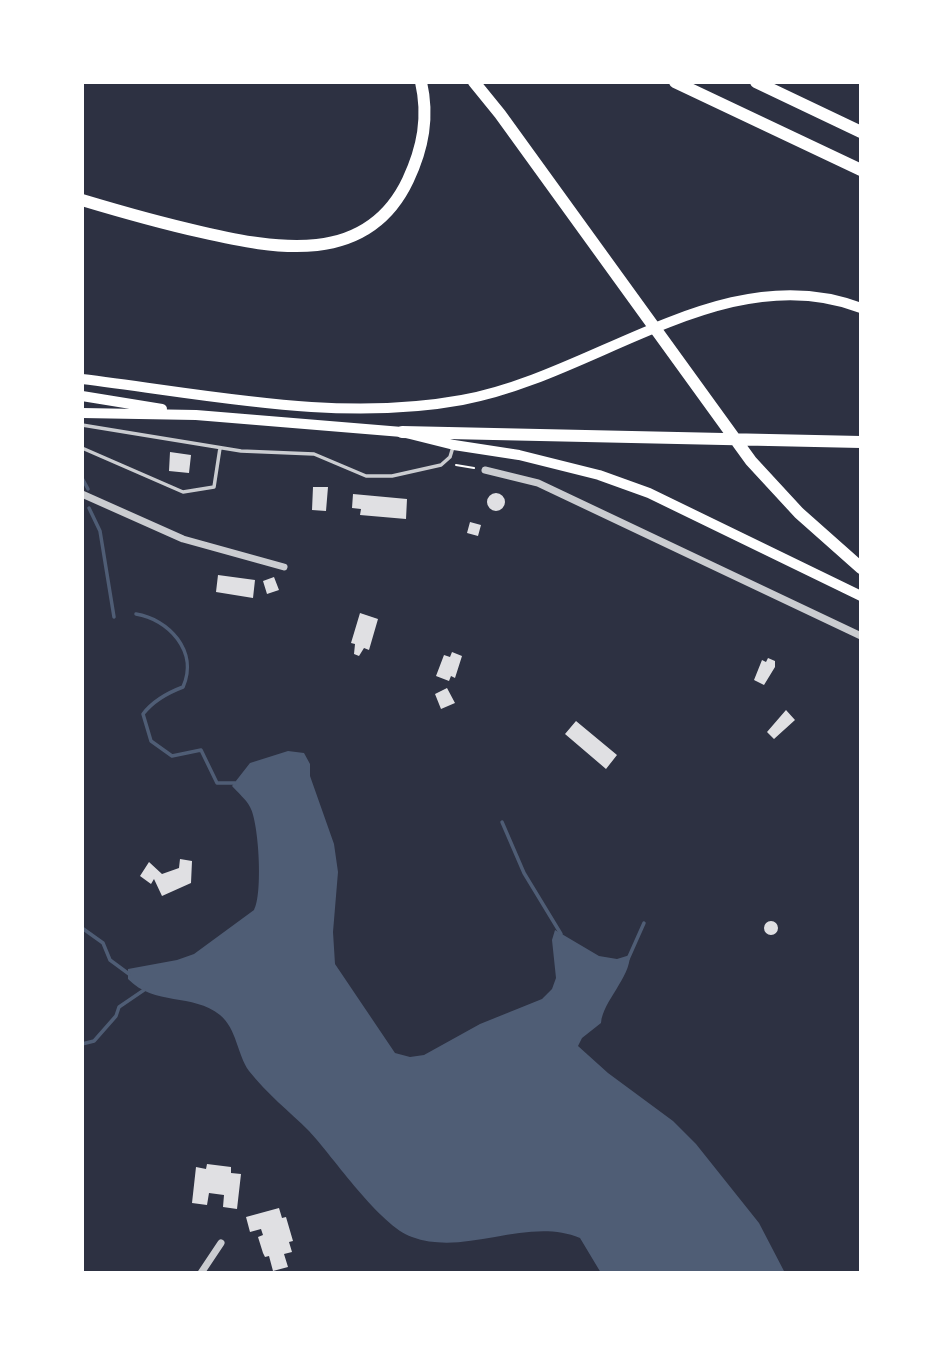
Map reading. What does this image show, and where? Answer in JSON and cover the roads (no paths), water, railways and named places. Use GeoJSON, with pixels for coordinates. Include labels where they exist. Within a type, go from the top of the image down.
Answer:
{"type":"FeatureCollection","features":[{"type":"Feature","properties":{"kind":"highway"},"geometry":{"type":"LineString","coordinates":[[82,200],[146,219],[250,243],[297,248],[333,242],[373,222],[405,187],[422,143],[425,120],[421,82]]}},
{"type":"Feature","properties":{"kind":"highway"},"geometry":{"type":"LineString","coordinates":[[474,82],[500,114],[751,461],[799,513],[861,568]]}},
{"type":"Feature","properties":{"kind":"highway"},"geometry":{"type":"LineString","coordinates":[[674,82],[861,170]]}},
{"type":"Feature","properties":{"kind":"highway"},"geometry":{"type":"LineString","coordinates":[[756,82],[860,132]]}},
{"type":"Feature","properties":{"kind":"highway"},"geometry":{"type":"LineString","coordinates":[[776,82],[860,132]]}},
{"type":"Feature","properties":{"kind":"highway"},"geometry":{"type":"LineString","coordinates":[[402,432],[861,442]]}},
{"type":"Feature","properties":{"kind":"main road"},"geometry":{"type":"LineString","coordinates":[[82,377],[292,404],[355,409],[403,408],[464,400],[511,387],[563,369],[722,302],[765,294],[793,293],[821,296],[861,307]]}},
{"type":"Feature","properties":{"kind":"main road"},"geometry":{"type":"LineString","coordinates":[[82,396],[196,415]]}},
{"type":"Feature","properties":{"kind":"main road"},"geometry":{"type":"LineString","coordinates":[[82,413],[196,415],[402,432],[454,445],[519,455],[599,475],[649,493],[861,596]]}},
{"type":"Feature","properties":{"kind":"street"},"geometry":{"type":"LineString","coordinates":[[485,470],[538,483],[861,636]]}},
{"type":"Feature","properties":{"kind":"street"},"geometry":{"type":"LineString","coordinates":[[82,494],[192,542],[284,567]]}},
{"type":"Feature","properties":{"kind":"street"},"geometry":{"type":"LineString","coordinates":[[201,1273],[221,1243]]}},
{"type":"Feature","properties":{"kind":"lane"},"geometry":{"type":"LineString","coordinates":[[82,425],[220,448],[314,454],[366,476],[392,476],[429,469],[444,463],[454,445]]}},
{"type":"Feature","properties":{"kind":"lane"},"geometry":{"type":"LineString","coordinates":[[82,448],[183,492],[214,487],[220,448]]}},
{"type":"Feature","properties":{"kind":"water"},"geometry":{"type":"Polygon","coordinates":[[[288,751],[304,753],[310,764],[310,776],[334,844],[338,872],[333,932],[335,964],[395,1053],[410,1057],[424,1055],[480,1024],[542,999],[552,989],[556,978],[552,940],[555,930],[599,956],[617,959],[630,955],[626,972],[606,1006],[601,1023],[582,1038],[578,1046],[608,1073],[673,1121],[696,1144],[759,1223],[785,1273],[601,1273],[580,1238],[560,1232],[539,1231],[454,1242],[433,1242],[412,1237],[386,1220],[372,1206],[309,1131],[249,1071],[230,1027],[220,1015],[198,1004],[150,993],[128,979],[128,969],[194,954],[254,910],[259,875],[256,828],[250,807],[232,786],[250,763],[288,751]]]}},
{"type":"Feature","properties":{"kind":"waterway"},"geometry":{"type":"LineString","coordinates":[[82,478],[88,489]]}},
{"type":"Feature","properties":{"kind":"waterway"},"geometry":{"type":"LineString","coordinates":[[89,508],[100,531],[114,617]]}},
{"type":"Feature","properties":{"kind":"waterway"},"geometry":{"type":"LineString","coordinates":[[136,614],[159,622],[169,630],[184,649],[187,661],[183,687],[161,698],[143,714],[151,741],[172,756],[201,750],[217,783],[235,783]]}},
{"type":"Feature","properties":{"kind":"waterway"},"geometry":{"type":"LineString","coordinates":[[502,822],[524,873],[561,934]]}},
{"type":"Feature","properties":{"kind":"waterway"},"geometry":{"type":"LineString","coordinates":[[628,959],[644,923]]}},
{"type":"Feature","properties":{"kind":"waterway"},"geometry":{"type":"LineString","coordinates":[[82,928],[103,943],[110,960],[129,974]]}},
{"type":"Feature","properties":{"kind":"waterway"},"geometry":{"type":"LineString","coordinates":[[82,1044],[94,1041],[116,1016],[119,1007],[144,990]]}}]}
